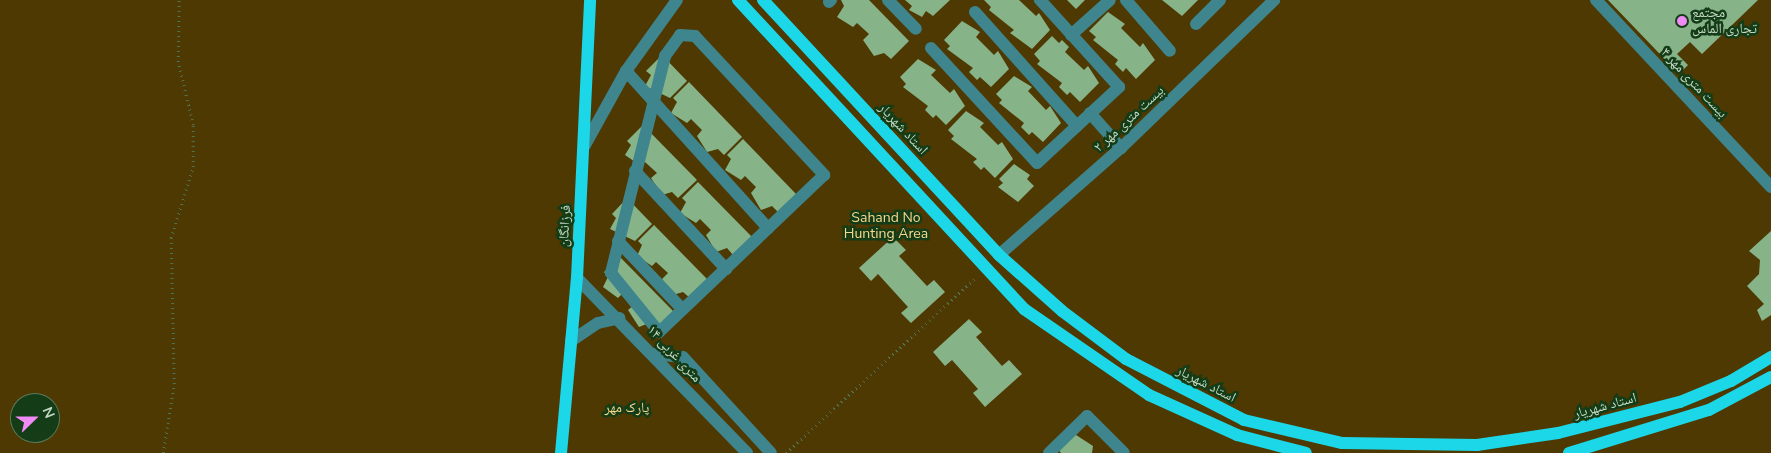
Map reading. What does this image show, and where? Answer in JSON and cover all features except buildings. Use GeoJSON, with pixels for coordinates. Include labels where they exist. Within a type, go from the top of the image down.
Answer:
{"type":"FeatureCollection","features":[{"type":"Feature","properties":{"kind":"main road","name":"فرزانگان"},"geometry":{"type":"LineString","coordinates":[[561,453],[577,278],[585,145],[590,0]]}},
{"type":"Feature","properties":{"kind":"main road"},"geometry":{"type":"LineString","coordinates":[[738,0],[984,270],[1024,309],[1150,395],[1237,435],[1275,449],[1306,453]]}},
{"type":"Feature","properties":{"kind":"main road","name":"استاد شهریار"},"geometry":{"type":"LineString","coordinates":[[763,0],[999,255],[1062,311],[1126,359],[1190,395],[1252,422],[1342,443],[1477,445],[1558,434],[1680,402],[1731,381],[1771,357]]}},
{"type":"Feature","properties":{"kind":"main road"},"geometry":{"type":"LineString","coordinates":[[984,270],[999,255]]}},
{"type":"Feature","properties":{"kind":"main road"},"geometry":{"type":"LineString","coordinates":[[1569,453],[1709,410],[1771,377]]}},
{"type":"Feature","properties":{"kind":"street"},"geometry":{"type":"LineString","coordinates":[[585,145],[626,71],[677,0]]}},
{"type":"Feature","properties":{"kind":"street"},"geometry":{"type":"LineString","coordinates":[[888,0],[916,29]]}},
{"type":"Feature","properties":{"kind":"street"},"geometry":{"type":"LineString","coordinates":[[931,48],[1037,163],[1119,87],[1040,0]]}},
{"type":"Feature","properties":{"kind":"street"},"geometry":{"type":"LineString","coordinates":[[1071,35],[1110,0]]}},
{"type":"Feature","properties":{"kind":"street"},"geometry":{"type":"LineString","coordinates":[[1126,0],[1170,51]]}},
{"type":"Feature","properties":{"kind":"street","name":"بیست متری مهر ۲"},"geometry":{"type":"LineString","coordinates":[[999,255],[1121,148],[1274,0]]}},
{"type":"Feature","properties":{"kind":"street","name":"بیست متری مهر ۴"},"geometry":{"type":"LineString","coordinates":[[1596,0],[1771,187]]}},
{"type":"Feature","properties":{"kind":"street"},"geometry":{"type":"LineString","coordinates":[[1196,24],[1217,1]]}},
{"type":"Feature","properties":{"kind":"street"},"geometry":{"type":"LineString","coordinates":[[975,12],[1077,126]]}},
{"type":"Feature","properties":{"kind":"street"},"geometry":{"type":"LineString","coordinates":[[680,35],[695,36],[824,175],[659,332],[613,278],[618,241],[653,101],[665,56],[680,35]]}},
{"type":"Feature","properties":{"kind":"street"},"geometry":{"type":"LineString","coordinates":[[626,71],[768,228]]}},
{"type":"Feature","properties":{"kind":"street"},"geometry":{"type":"LineString","coordinates":[[1090,113],[1121,148]]}},
{"type":"Feature","properties":{"kind":"street"},"geometry":{"type":"LineString","coordinates":[[635,171],[726,269]]}},
{"type":"Feature","properties":{"kind":"street"},"geometry":{"type":"LineString","coordinates":[[618,241],[682,310]]}},
{"type":"Feature","properties":{"kind":"street","name":"۱۴ متری غربی"},"geometry":{"type":"LineString","coordinates":[[577,278],[619,318],[746,453]]}},
{"type":"Feature","properties":{"kind":"street"},"geometry":{"type":"LineString","coordinates":[[571,341],[598,323],[619,318]]}},
{"type":"Feature","properties":{"kind":"street"},"geometry":{"type":"LineString","coordinates":[[653,354],[683,358],[771,453]]}},
{"type":"Feature","properties":{"kind":"street"},"geometry":{"type":"LineString","coordinates":[[1049,453],[1087,416],[1124,453]]}},
{"type":"Feature","properties":{"kind":"path"},"geometry":{"type":"LineString","coordinates":[[163,453],[174,384],[171,238],[193,167],[193,125],[178,62],[179,0]]}},
{"type":"Feature","properties":{"kind":"path"},"geometry":{"type":"LineString","coordinates":[[786,453],[984,270]]}},
{"type":"Feature","properties":{"kind":"green space","name":"Sahand No Hunting Area"},"geometry":{"type":"Polygon","coordinates":[[[0,0],[1771,0],[1771,453],[0,453],[0,0]]]}},
{"type":"Feature","properties":{"kind":"place","name":"مجتمع تجاری الماس"},"geometry":{"type":"Point","coordinates":[1682,21]}},
{"type":"Feature","properties":{"kind":"park label","name":"پارک مهر"},"geometry":{"type":"Point","coordinates":[627,408]}}]}
